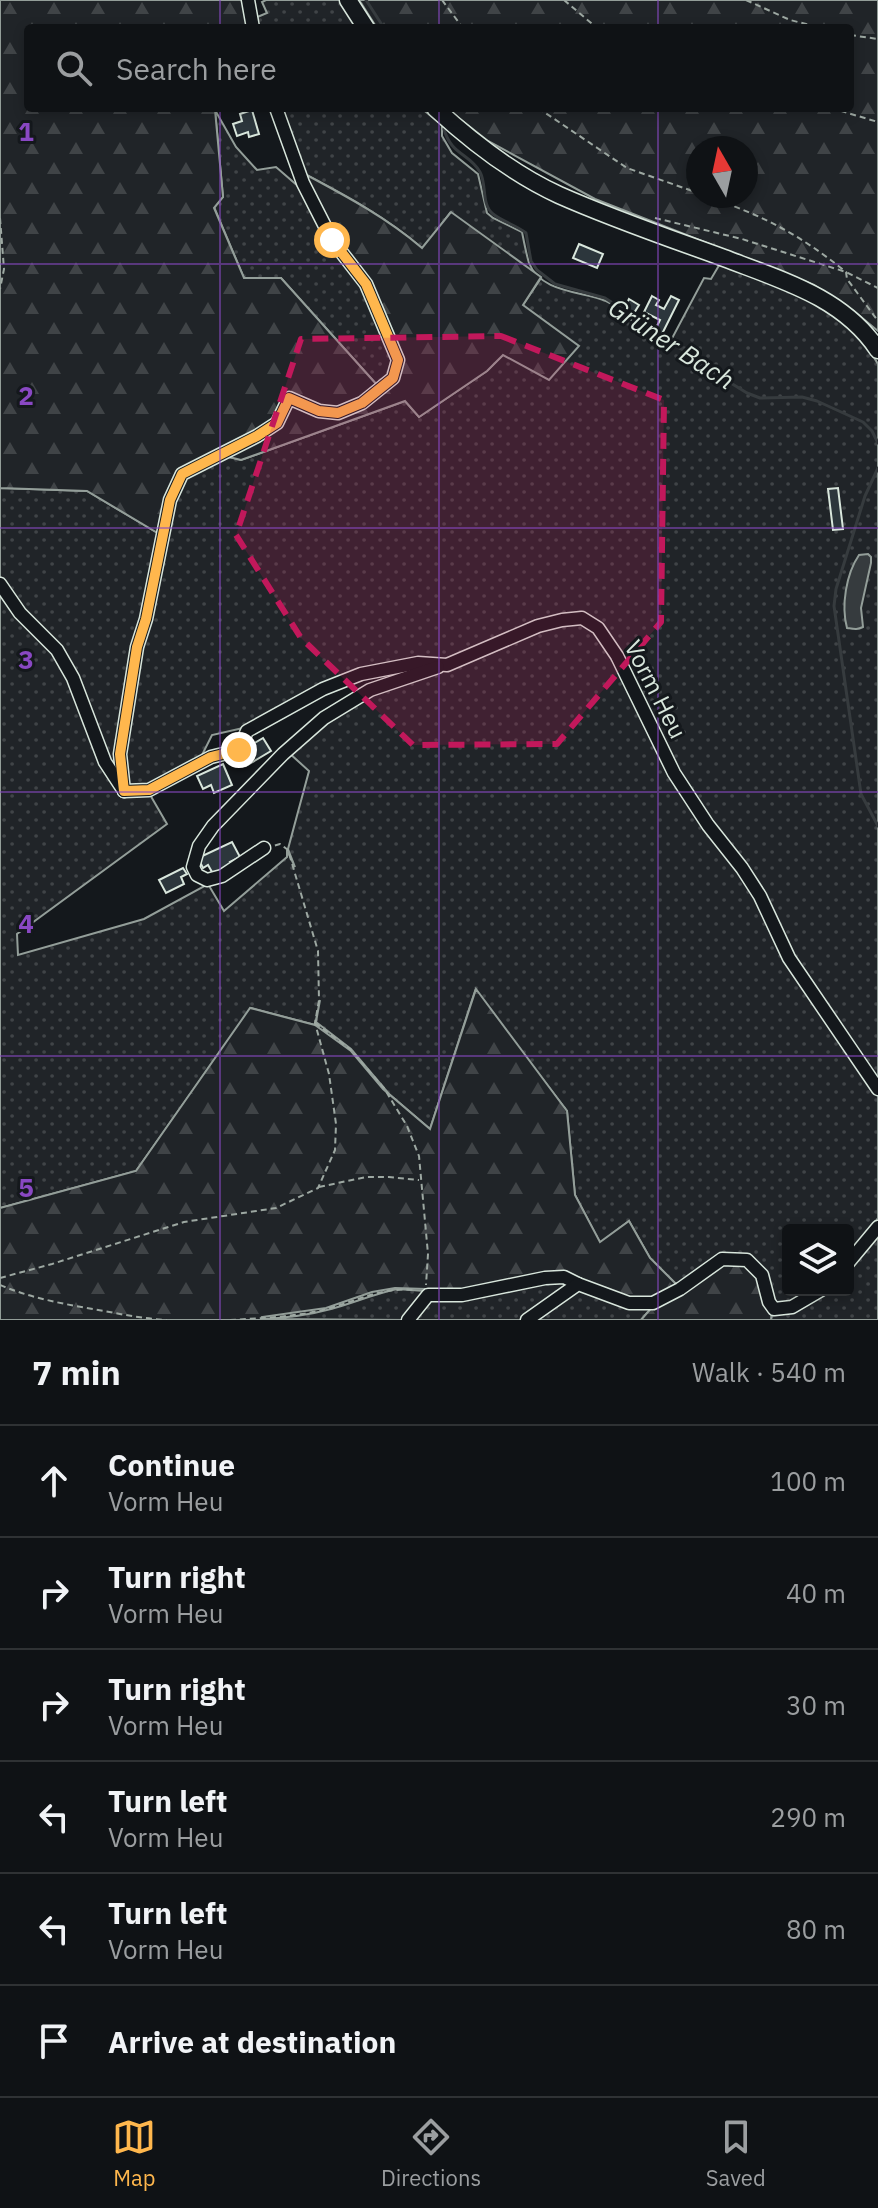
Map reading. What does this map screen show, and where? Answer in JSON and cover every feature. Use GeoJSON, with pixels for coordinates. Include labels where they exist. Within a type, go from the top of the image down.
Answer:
{"type":"FeatureCollection","features":[{"type":"Feature","properties":{"kind":"main road"},"geometry":{"type":"LineString","coordinates":[[348,0],[363,24]]}},
{"type":"Feature","properties":{"kind":"main road"},"geometry":{"type":"LineString","coordinates":[[439,112],[472,141],[525,177],[557,194],[811,292],[851,319],[878,350]]}},
{"type":"Feature","properties":{"kind":"street"},"geometry":{"type":"LineString","coordinates":[[248,0],[252,24]]}},
{"type":"Feature","properties":{"kind":"street"},"geometry":{"type":"LineString","coordinates":[[124,791],[120,754],[137,647],[146,619],[170,500],[182,474],[277,423],[289,398],[319,411],[338,413],[362,403],[393,378],[398,360],[366,284],[332,240],[303,183],[277,112]]}},
{"type":"Feature","properties":{"kind":"street"},"geometry":{"type":"LineString","coordinates":[[0,584],[20,613],[57,650],[73,678],[105,762],[124,791]]}},
{"type":"Feature","properties":{"kind":"street","name":"Vorm Heu"},"geometry":{"type":"LineString","coordinates":[[124,791],[149,790],[211,757],[239,750],[247,731],[361,674],[418,663],[447,665],[511,636],[562,620],[582,618],[598,628],[617,656],[674,773],[708,825],[748,877],[789,958],[878,1089]]}},
{"type":"Feature","properties":{"kind":"street"},"geometry":{"type":"LineString","coordinates":[[264,848],[222,876],[207,880],[197,875],[193,867],[199,846],[213,826],[283,754],[324,718],[370,690],[447,665]]}},
{"type":"Feature","properties":{"kind":"street"},"geometry":{"type":"LineString","coordinates":[[854,1256],[878,1227]]}},
{"type":"Feature","properties":{"kind":"street"},"geometry":{"type":"LineString","coordinates":[[408,1320],[428,1295],[462,1295],[545,1278],[564,1277],[629,1303],[653,1303],[680,1289],[722,1259],[747,1260],[762,1275],[774,1309],[792,1307],[811,1296]]}},
{"type":"Feature","properties":{"kind":"street"},"geometry":{"type":"LineString","coordinates":[[527,1320],[578,1284]]}},
{"type":"Feature","properties":{"kind":"path"},"geometry":{"type":"LineString","coordinates":[[442,0],[460,24]]}},
{"type":"Feature","properties":{"kind":"path"},"geometry":{"type":"LineString","coordinates":[[564,0],[592,24]]}},
{"type":"Feature","properties":{"kind":"path"},"geometry":{"type":"LineString","coordinates":[[746,0],[806,24]]}},
{"type":"Feature","properties":{"kind":"path"},"geometry":{"type":"LineString","coordinates":[[854,36],[878,39]]}},
{"type":"Feature","properties":{"kind":"path"},"geometry":{"type":"LineString","coordinates":[[544,112],[627,168],[686,189]]}},
{"type":"Feature","properties":{"kind":"path"},"geometry":{"type":"LineString","coordinates":[[844,112],[878,122]]}},
{"type":"Feature","properties":{"kind":"path"},"geometry":{"type":"LineString","coordinates":[[741,208],[816,248],[846,272],[847,279],[878,321]]}},
{"type":"Feature","properties":{"kind":"path"},"geometry":{"type":"LineString","coordinates":[[631,223],[646,215],[742,239],[846,272],[878,288]]}},
{"type":"Feature","properties":{"kind":"path"},"geometry":{"type":"LineString","coordinates":[[0,218],[4,269],[0,289]]}},
{"type":"Feature","properties":{"kind":"path"},"geometry":{"type":"LineString","coordinates":[[264,848],[280,844],[288,850],[318,951],[319,1000],[315,1023],[329,1074],[336,1124],[335,1150],[318,1188]]}},
{"type":"Feature","properties":{"kind":"path"},"geometry":{"type":"LineString","coordinates":[[230,1320],[280,1317],[329,1309],[397,1288],[426,1290],[428,1254],[419,1156],[407,1126],[384,1088],[350,1049],[315,1023]]}},
{"type":"Feature","properties":{"kind":"path"},"geometry":{"type":"LineString","coordinates":[[0,1278],[184,1222],[276,1208],[318,1188],[366,1177],[421,1181]]}},
{"type":"Feature","properties":{"kind":"path"},"geometry":{"type":"LineString","coordinates":[[0,1285],[22,1295],[167,1320]]}},
{"type":"Feature","properties":{"kind":"highlighted area"},"geometry":{"type":"Polygon","coordinates":[[[501,336],[664,400],[661,622],[557,744],[413,745],[301,638],[236,535],[301,339],[501,336]]]}},
{"type":"Feature","properties":{"kind":"green space"},"geometry":{"type":"Polygon","coordinates":[[[0,0],[243,0],[248,24],[24,24],[24,112],[215,112],[223,197],[214,208],[244,278],[281,278],[377,385],[353,403],[334,409],[287,394],[275,421],[178,472],[161,535],[87,491],[0,488],[0,0]]]}},
{"type":"Feature","properties":{"kind":"green space"},"geometry":{"type":"Polygon","coordinates":[[[342,0],[356,24],[256,24],[255,18],[267,13],[262,2],[342,0]]]}},
{"type":"Feature","properties":{"kind":"green space"},"geometry":{"type":"Polygon","coordinates":[[[359,0],[878,0],[878,331],[814,285],[595,199],[488,141],[451,112],[854,112],[854,24],[374,24],[359,0]]]}},
{"type":"Feature","properties":{"kind":"green space"},"geometry":{"type":"Polygon","coordinates":[[[215,112],[236,147],[257,170],[276,167],[299,187],[362,285],[395,360],[390,376],[377,385],[281,278],[244,278],[214,207],[223,197],[215,112]]]}},
{"type":"Feature","properties":{"kind":"green space"},"geometry":{"type":"Polygon","coordinates":[[[279,112],[426,112],[442,125],[442,136],[452,153],[478,174],[487,213],[522,232],[529,263],[538,276],[450,213],[423,249],[380,217],[301,172],[279,112]]]}},
{"type":"Feature","properties":{"kind":"green space"},"geometry":{"type":"Polygon","coordinates":[[[301,172],[379,216],[422,248],[451,212],[541,277],[523,305],[579,346],[549,380],[503,355],[487,371],[419,417],[405,401],[241,460],[221,455],[257,439],[290,403],[318,414],[364,406],[401,360],[301,172]]]}},
{"type":"Feature","properties":{"kind":"green space"},"geometry":{"type":"Polygon","coordinates":[[[721,262],[807,299],[847,323],[878,364],[878,1081],[794,955],[763,889],[709,824],[600,628],[562,618],[446,663],[390,666],[243,728],[212,735],[198,763],[149,787],[126,787],[122,755],[133,687],[172,501],[184,475],[221,455],[241,460],[405,401],[419,417],[487,371],[503,355],[523,305],[541,278],[552,286],[612,304],[648,335],[668,346],[704,278],[711,279],[721,262]]]}},
{"type":"Feature","properties":{"kind":"green space"},"geometry":{"type":"Polygon","coordinates":[[[0,488],[87,491],[161,535],[116,764],[109,761],[76,677],[0,580],[0,488]]]}},
{"type":"Feature","properties":{"kind":"green space"},"geometry":{"type":"Polygon","coordinates":[[[0,588],[56,651],[122,793],[149,793],[167,824],[17,934],[18,955],[144,919],[208,884],[224,911],[287,857],[287,850],[295,867],[288,849],[309,771],[288,752],[370,691],[512,638],[579,620],[597,629],[672,773],[741,868],[878,1095],[878,1218],[854,1248],[854,1224],[782,1224],[782,1296],[804,1296],[794,1302],[777,1305],[679,1287],[650,1258],[629,1221],[600,1243],[575,1195],[567,1111],[475,991],[430,1129],[389,1094],[351,1049],[316,1022],[320,1000],[315,1025],[251,1008],[136,1171],[0,1208],[0,588]]]}},
{"type":"Feature","properties":{"kind":"green space"},"geometry":{"type":"Polygon","coordinates":[[[476,989],[567,1111],[575,1195],[600,1242],[629,1221],[650,1258],[679,1287],[653,1300],[629,1300],[565,1276],[429,1294],[426,1289],[395,1288],[372,1292],[326,1308],[262,1317],[263,1320],[0,1320],[0,1208],[136,1171],[250,1008],[315,1025],[351,1051],[383,1089],[430,1129],[476,989]]]}},
{"type":"Feature","properties":{"kind":"green space"},"geometry":{"type":"Polygon","coordinates":[[[878,1234],[878,1320],[771,1320],[772,1314],[812,1296],[854,1296],[854,1261],[878,1234]]]}},
{"type":"Feature","properties":{"kind":"green space"},"geometry":{"type":"Polygon","coordinates":[[[722,1261],[747,1261],[770,1304],[771,1320],[641,1320],[654,1305],[722,1261]]]}},
{"type":"Feature","properties":{"kind":"green space"},"geometry":{"type":"Polygon","coordinates":[[[545,1279],[574,1284],[524,1320],[409,1320],[429,1296],[545,1279]]]}},
{"type":"Feature","properties":{"kind":"green space"},"geometry":{"type":"Polygon","coordinates":[[[578,1286],[654,1305],[641,1320],[529,1320],[578,1286]]]}},
{"type":"Feature","properties":{"kind":"green space"},"geometry":{"type":"Polygon","coordinates":[[[397,1289],[425,1291],[407,1320],[262,1319],[323,1311],[397,1289]]]}},
{"type":"Feature","properties":{"kind":"shaded area"},"geometry":{"type":"Polygon","coordinates":[[[868,554],[871,563],[861,608],[863,627],[847,628],[845,600],[848,581],[859,555],[868,554]]]}},
{"type":"Feature","properties":{"kind":"building"},"geometry":{"type":"Polygon","coordinates":[[[253,112],[259,134],[249,137],[248,132],[237,136],[233,124],[242,121],[240,114],[253,112]]]}},
{"type":"Feature","properties":{"kind":"building"},"geometry":{"type":"Polygon","coordinates":[[[579,244],[603,254],[597,268],[573,258],[579,244]]]}},
{"type":"Feature","properties":{"kind":"building"},"geometry":{"type":"Polygon","coordinates":[[[652,296],[659,300],[656,305],[664,309],[671,296],[679,300],[661,336],[654,332],[660,320],[644,312],[652,296]]]}},
{"type":"Feature","properties":{"kind":"building"},"geometry":{"type":"Polygon","coordinates":[[[629,299],[639,305],[634,313],[625,307],[629,299]]]}},
{"type":"Feature","properties":{"kind":"building"},"geometry":{"type":"Polygon","coordinates":[[[838,488],[843,529],[833,530],[828,489],[838,488]]]}},
{"type":"Feature","properties":{"kind":"building"},"geometry":{"type":"Polygon","coordinates":[[[263,738],[271,751],[246,766],[238,753],[263,738]]]}},
{"type":"Feature","properties":{"kind":"building"},"geometry":{"type":"Polygon","coordinates":[[[223,764],[232,785],[214,793],[211,785],[203,789],[197,776],[223,764]]]}},
{"type":"Feature","properties":{"kind":"building"},"geometry":{"type":"Polygon","coordinates":[[[232,842],[240,857],[210,877],[212,872],[208,865],[203,868],[198,858],[232,842]]]}},
{"type":"Feature","properties":{"kind":"building"},"geometry":{"type":"Polygon","coordinates":[[[183,868],[187,874],[181,877],[184,884],[166,893],[159,880],[183,868]]]}},
{"type":"Feature","properties":{"kind":"waterway","name":"Grüner Bach"},"geometry":{"type":"LineString","coordinates":[[366,0],[381,24]]}},
{"type":"Feature","properties":{"kind":"waterway","name":"Grüner Bach"},"geometry":{"type":"LineString","coordinates":[[444,129],[451,144],[480,172],[489,210],[526,233],[531,261],[555,284],[605,298],[650,333],[689,353],[747,393],[760,398],[802,397],[817,401],[863,422],[878,443]]}},
{"type":"Feature","properties":{"kind":"waterway","name":"Grüner Bach"},"geometry":{"type":"LineString","coordinates":[[878,468],[865,496],[836,589],[834,606],[861,794],[878,826]]}},
{"type":"Feature","properties":{"kind":"route"},"geometry":{"type":"LineString","coordinates":[[239,750],[211,757],[149,790],[124,791],[120,754],[137,647],[146,619],[170,500],[182,474],[277,423],[289,398],[319,411],[338,413],[362,403],[393,378],[398,360],[366,284],[332,240]]}}]}
